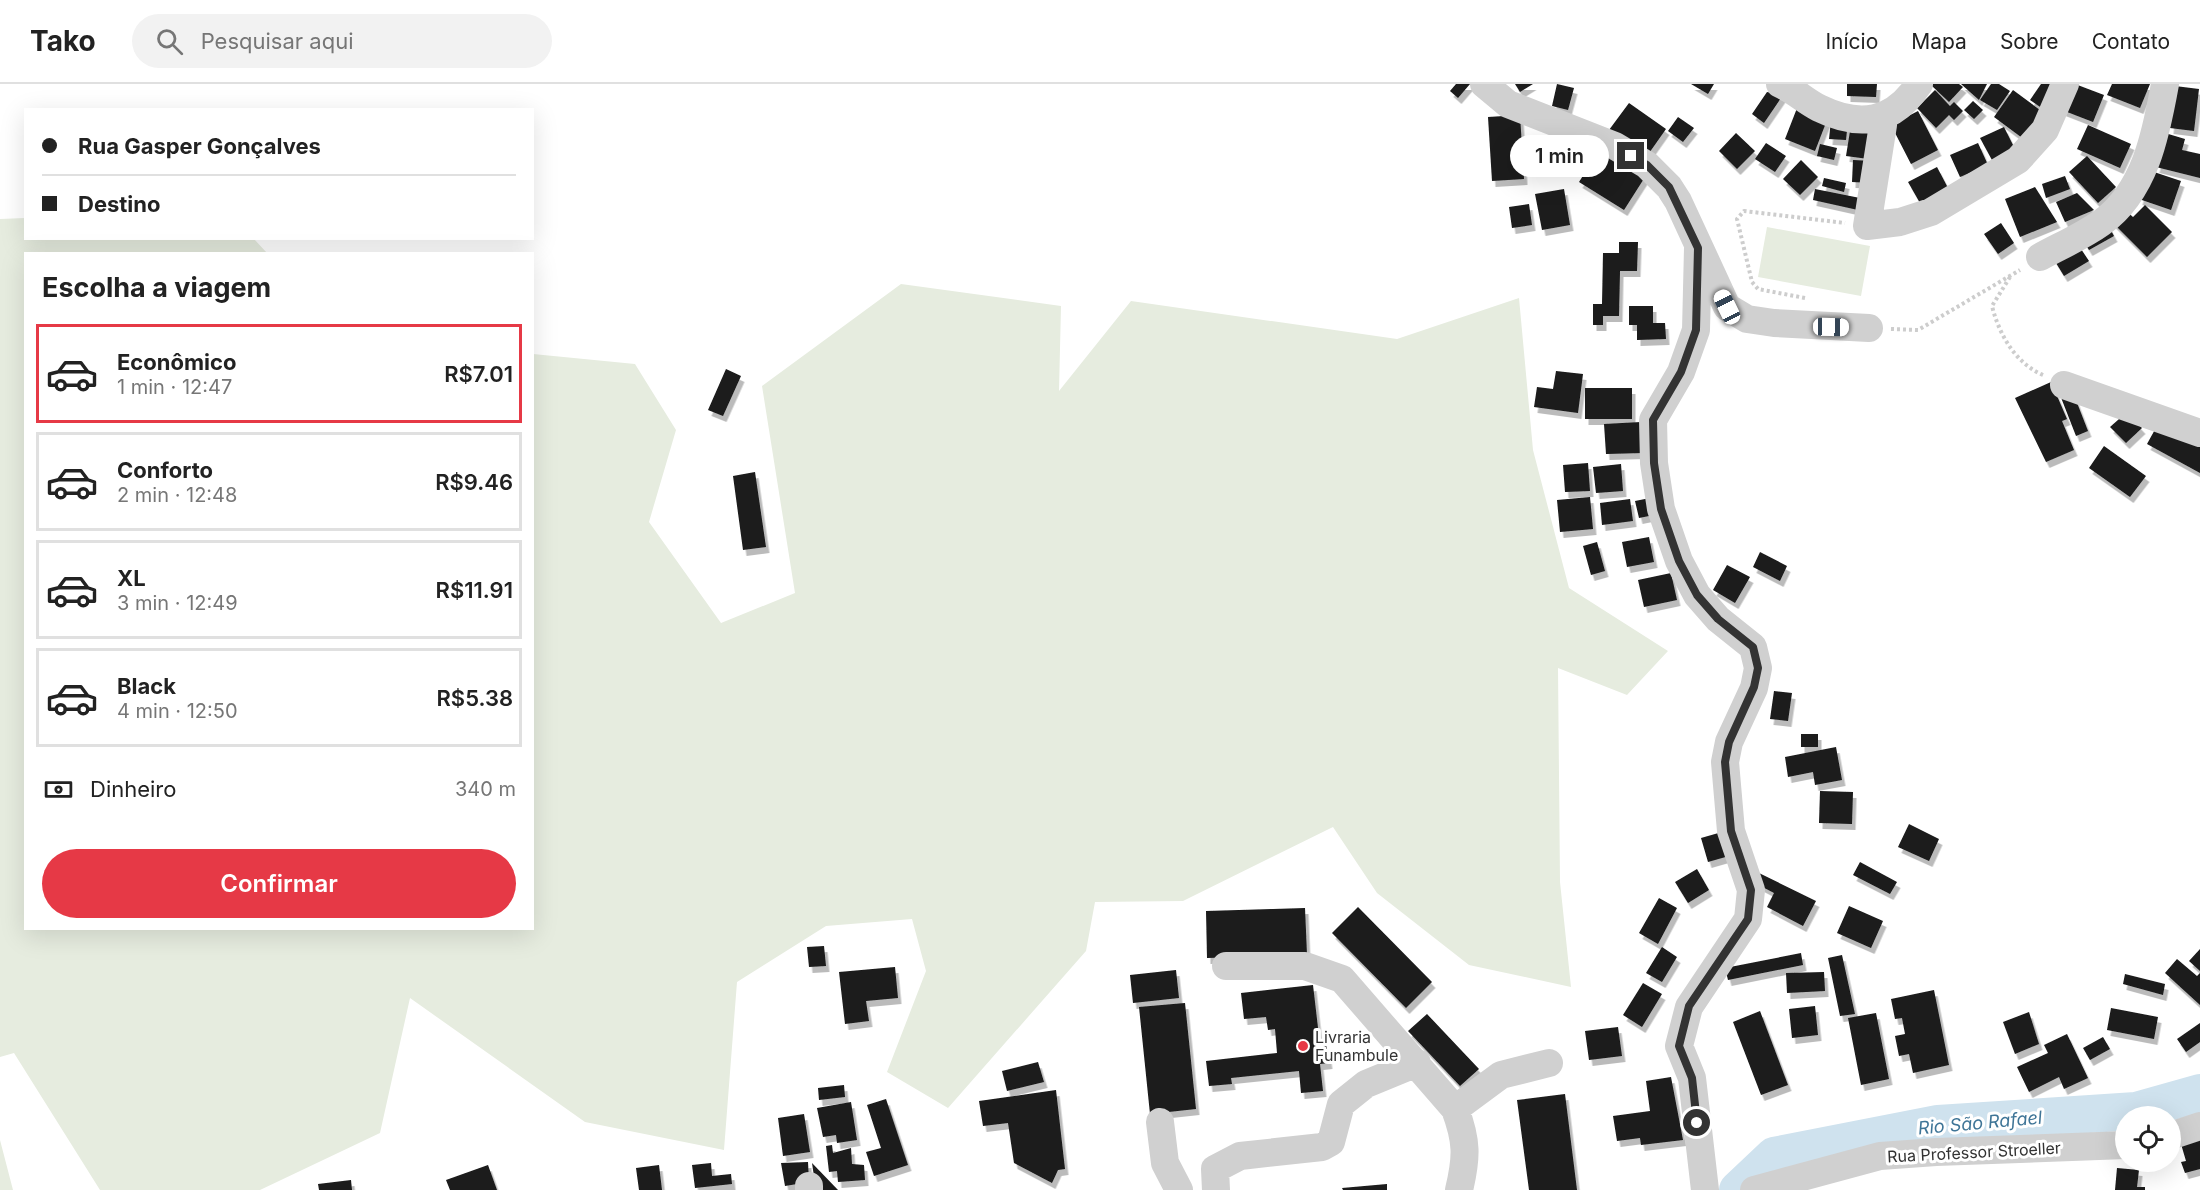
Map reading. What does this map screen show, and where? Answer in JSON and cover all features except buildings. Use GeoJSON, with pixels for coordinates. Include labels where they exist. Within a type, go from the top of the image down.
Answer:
{"type":"FeatureCollection","features":[{"type":"Feature","properties":{"kind":"street"},"geometry":{"type":"LineString","coordinates":[[1484,84],[1508,104],[1615,146],[1647,165],[1669,187],[1727,307],[1747,319],[1812,327],[1869,328]]}},
{"type":"Feature","properties":{"kind":"street"},"geometry":{"type":"LineString","coordinates":[[1779,84],[1819,108],[1847,118],[1865,120],[1882,118],[1902,104],[1919,84]]}},
{"type":"Feature","properties":{"kind":"street"},"geometry":{"type":"LineString","coordinates":[[1882,118],[1884,125],[1867,226],[1900,222],[1931,212],[2018,160],[2045,130],[2065,84]]}},
{"type":"Feature","properties":{"kind":"street"},"geometry":{"type":"LineString","coordinates":[[2040,257],[2100,224],[2131,195],[2145,161],[2165,84]]}},
{"type":"Feature","properties":{"kind":"street"},"geometry":{"type":"LineString","coordinates":[[1698,248],[1696,330],[1681,372],[1653,420],[1654,463],[1661,509],[1679,561],[1697,595],[1718,619],[1753,647],[1758,668],[1754,687],[1729,742],[1725,762],[1731,831],[1751,890],[1748,919],[1689,1006],[1679,1046],[1692,1078],[1705,1190]]}},
{"type":"Feature","properties":{"kind":"street"},"geometry":{"type":"LineString","coordinates":[[2064,385],[2200,433]]}},
{"type":"Feature","properties":{"kind":"street"},"geometry":{"type":"LineString","coordinates":[[1226,966],[1305,966],[1342,979],[1455,1109],[1464,1132],[1467,1159],[1459,1190]]}},
{"type":"Feature","properties":{"kind":"street"},"geometry":{"type":"LineString","coordinates":[[1216,1190],[1215,1169],[1240,1156],[1322,1147],[1331,1142],[1341,1104],[1366,1084],[1417,1063]]}},
{"type":"Feature","properties":{"kind":"street"},"geometry":{"type":"LineString","coordinates":[[1455,1109],[1501,1075],[1549,1063]]}},
{"type":"Feature","properties":{"kind":"street"},"geometry":{"type":"LineString","coordinates":[[1160,1122],[1165,1163],[1179,1190]]}},
{"type":"Feature","properties":{"kind":"street"},"geometry":{"type":"LineString","coordinates":[[2181,1132],[2200,1126]]}},
{"type":"Feature","properties":{"kind":"street","name":"Rua Professor Stroeller"},"geometry":{"type":"LineString","coordinates":[[1754,1190],[1880,1156],[2115,1145]]}},
{"type":"Feature","properties":{"kind":"street"},"geometry":{"type":"LineString","coordinates":[[1811,1190],[1845,1166]]}},
{"type":"Feature","properties":{"kind":"path"},"geometry":{"type":"LineString","coordinates":[[1810,299],[1758,289],[1752,282],[1737,219],[1744,210],[1867,226]]}},
{"type":"Feature","properties":{"kind":"path"},"geometry":{"type":"LineString","coordinates":[[1869,328],[1918,330],[2040,257]]}},
{"type":"Feature","properties":{"kind":"path"},"geometry":{"type":"LineString","coordinates":[[2011,276],[1992,306],[1998,328],[2014,353],[2036,372],[2064,385]]}},
{"type":"Feature","properties":{"kind":"shaded area"},"geometry":{"type":"Polygon","coordinates":[[[24,218],[24,240],[255,240],[266,252],[24,252],[24,930],[534,930],[534,354],[635,364],[676,430],[649,522],[721,623],[795,593],[762,386],[901,284],[1061,306],[1059,391],[1131,301],[1397,339],[1519,298],[1533,450],[1569,588],[1668,651],[1627,695],[1558,668],[1560,882],[1571,987],[1469,965],[1377,893],[1333,827],[1183,901],[1095,902],[1086,951],[948,1108],[887,1072],[926,971],[912,919],[826,926],[737,982],[724,1150],[585,1122],[410,998],[380,1133],[260,1190],[100,1190],[14,1053],[0,1057],[0,219],[24,218]]]}},
{"type":"Feature","properties":{"kind":"shaded area"},"geometry":{"type":"Polygon","coordinates":[[[1767,227],[1870,246],[1861,296],[1758,277],[1767,227]]]}},
{"type":"Feature","properties":{"kind":"shaded area"},"geometry":{"type":"Polygon","coordinates":[[[0,1140],[13,1190],[0,1190],[0,1140]]]}},
{"type":"Feature","properties":{"kind":"waterway","name":"Rio São Rafael"},"geometry":{"type":"LineString","coordinates":[[1738,1190],[1774,1156],[1938,1124],[2136,1111],[2200,1093]]}},
{"type":"Feature","properties":{"kind":"place","name":"Livraria Funambule"},"geometry":{"type":"Point","coordinates":[1303,1046]}},
{"type":"Feature","properties":{"kind":"route"},"geometry":{"type":"LineString","coordinates":[[1631,156],[1647,165],[1669,187],[1678,201],[1698,248],[1696,330],[1681,372],[1653,420],[1654,463],[1661,509],[1679,561],[1697,595],[1718,619],[1753,647],[1758,668],[1754,687],[1737,729],[1729,742],[1725,762],[1731,831],[1751,890],[1748,919],[1689,1006],[1679,1046],[1692,1078],[1697,1123]]}}]}
